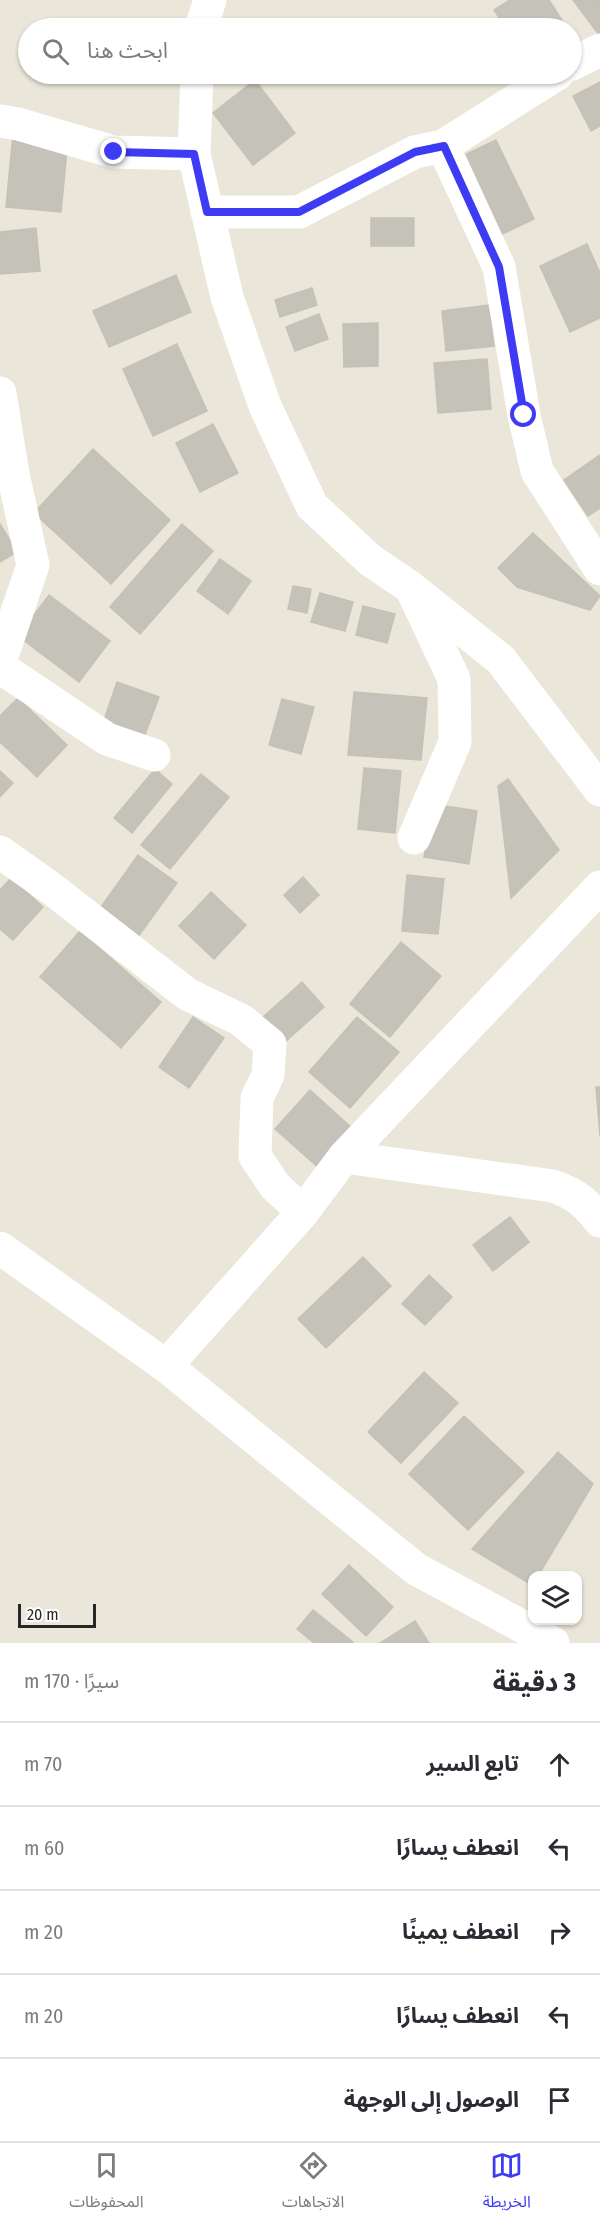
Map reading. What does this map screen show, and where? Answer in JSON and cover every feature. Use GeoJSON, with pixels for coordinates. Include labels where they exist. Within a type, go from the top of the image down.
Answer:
{"type":"FeatureCollection","features":[{"type":"Feature","properties":{"kind":"street"},"geometry":{"type":"LineString","coordinates":[[204,18],[210,0]]}},
{"type":"Feature","properties":{"kind":"street"},"geometry":{"type":"LineString","coordinates":[[582,59],[600,50]]}},
{"type":"Feature","properties":{"kind":"street"},"geometry":{"type":"LineString","coordinates":[[197,84],[194,154],[227,297],[265,406],[312,506],[370,560],[410,587],[501,660],[600,790]]}},
{"type":"Feature","properties":{"kind":"street"},"geometry":{"type":"LineString","coordinates":[[207,212],[299,212],[415,152],[444,146],[541,84]]}},
{"type":"Feature","properties":{"kind":"street"},"geometry":{"type":"LineString","coordinates":[[0,121],[18,124],[114,152],[194,154]]}},
{"type":"Feature","properties":{"kind":"street"},"geometry":{"type":"LineString","coordinates":[[444,146],[499,267],[524,415],[537,471],[600,569]]}},
{"type":"Feature","properties":{"kind":"street"},"geometry":{"type":"LineString","coordinates":[[0,393],[13,474],[33,565],[0,662]]}},
{"type":"Feature","properties":{"kind":"street"},"geometry":{"type":"LineString","coordinates":[[410,587],[454,679],[455,742],[414,838]]}},
{"type":"Feature","properties":{"kind":"street"},"geometry":{"type":"LineString","coordinates":[[0,667],[107,739],[154,756]]}},
{"type":"Feature","properties":{"kind":"street"},"geometry":{"type":"LineString","coordinates":[[0,852],[52,889],[186,994],[241,1020],[270,1044],[268,1075],[257,1098],[255,1156],[274,1186],[303,1212]]}},
{"type":"Feature","properties":{"kind":"street"},"geometry":{"type":"LineString","coordinates":[[166,1366],[303,1212],[344,1157],[600,887]]}},
{"type":"Feature","properties":{"kind":"street"},"geometry":{"type":"LineString","coordinates":[[344,1157],[553,1186],[574,1194],[597,1210]]}},
{"type":"Feature","properties":{"kind":"street"},"geometry":{"type":"LineString","coordinates":[[0,1248],[166,1366],[416,1569],[553,1643]]}},
{"type":"Feature","properties":{"kind":"building"},"geometry":{"type":"Polygon","coordinates":[[[510,0],[549,0],[561,18],[499,18],[494,10],[510,0]]]}},
{"type":"Feature","properties":{"kind":"building"},"geometry":{"type":"Polygon","coordinates":[[[573,0],[600,0],[600,36],[573,0]]]}},
{"type":"Feature","properties":{"kind":"building"},"geometry":{"type":"Polygon","coordinates":[[[600,82],[600,126],[591,131],[573,96],[600,82]]]}},
{"type":"Feature","properties":{"kind":"building"},"geometry":{"type":"Polygon","coordinates":[[[250,84],[258,84],[295,133],[253,165],[213,113],[250,84]]]}},
{"type":"Feature","properties":{"kind":"building"},"geometry":{"type":"Polygon","coordinates":[[[13,134],[68,139],[61,212],[6,207],[13,134]]]}},
{"type":"Feature","properties":{"kind":"building"},"geometry":{"type":"Polygon","coordinates":[[[496,140],[534,219],[496,237],[458,158],[496,140]]]}},
{"type":"Feature","properties":{"kind":"building"},"geometry":{"type":"Polygon","coordinates":[[[371,218],[414,218],[414,246],[371,246],[371,218]]]}},
{"type":"Feature","properties":{"kind":"building"},"geometry":{"type":"Polygon","coordinates":[[[36,228],[40,271],[0,274],[0,232],[36,228]]]}},
{"type":"Feature","properties":{"kind":"building"},"geometry":{"type":"Polygon","coordinates":[[[587,244],[600,273],[600,318],[570,332],[540,266],[587,244]]]}},
{"type":"Feature","properties":{"kind":"building"},"geometry":{"type":"Polygon","coordinates":[[[176,275],[191,312],[109,347],[93,311],[176,275]]]}},
{"type":"Feature","properties":{"kind":"building"},"geometry":{"type":"Polygon","coordinates":[[[312,288],[317,305],[280,317],[275,300],[312,288]]]}},
{"type":"Feature","properties":{"kind":"building"},"geometry":{"type":"Polygon","coordinates":[[[489,305],[494,346],[446,351],[442,311],[489,305]]]}},
{"type":"Feature","properties":{"kind":"building"},"geometry":{"type":"Polygon","coordinates":[[[319,314],[328,339],[295,351],[286,327],[319,314]]]}},
{"type":"Feature","properties":{"kind":"building"},"geometry":{"type":"Polygon","coordinates":[[[378,323],[378,366],[344,367],[343,324],[378,323]]]}},
{"type":"Feature","properties":{"kind":"building"},"geometry":{"type":"Polygon","coordinates":[[[177,344],[207,411],[153,436],[123,369],[177,344]]]}},
{"type":"Feature","properties":{"kind":"building"},"geometry":{"type":"Polygon","coordinates":[[[487,359],[491,409],[438,413],[434,363],[487,359]]]}},
{"type":"Feature","properties":{"kind":"building"},"geometry":{"type":"Polygon","coordinates":[[[213,424],[238,473],[200,492],[176,443],[213,424]]]}},
{"type":"Feature","properties":{"kind":"building"},"geometry":{"type":"Polygon","coordinates":[[[93,449],[170,520],[111,584],[34,513],[93,449]]]}},
{"type":"Feature","properties":{"kind":"building"},"geometry":{"type":"Polygon","coordinates":[[[600,455],[600,508],[588,516],[564,480],[600,455]]]}},
{"type":"Feature","properties":{"kind":"building"},"geometry":{"type":"Polygon","coordinates":[[[0,524],[17,552],[0,562],[0,524]]]}},
{"type":"Feature","properties":{"kind":"building"},"geometry":{"type":"Polygon","coordinates":[[[182,524],[213,551],[140,634],[110,607],[182,524]]]}},
{"type":"Feature","properties":{"kind":"building"},"geometry":{"type":"Polygon","coordinates":[[[533,533],[600,596],[590,610],[517,587],[498,568],[533,533]]]}},
{"type":"Feature","properties":{"kind":"building"},"geometry":{"type":"Polygon","coordinates":[[[220,559],[251,581],[228,614],[197,591],[220,559]]]}},
{"type":"Feature","properties":{"kind":"building"},"geometry":{"type":"Polygon","coordinates":[[[293,586],[311,589],[307,613],[288,609],[293,586]]]}},
{"type":"Feature","properties":{"kind":"building"},"geometry":{"type":"Polygon","coordinates":[[[320,593],[353,602],[345,631],[311,622],[320,593]]]}},
{"type":"Feature","properties":{"kind":"building"},"geometry":{"type":"Polygon","coordinates":[[[49,595],[110,641],[79,682],[18,636],[49,595]]]}},
{"type":"Feature","properties":{"kind":"building"},"geometry":{"type":"Polygon","coordinates":[[[363,606],[395,614],[387,643],[356,635],[363,606]]]}},
{"type":"Feature","properties":{"kind":"building"},"geometry":{"type":"Polygon","coordinates":[[[117,682],[159,697],[143,740],[102,726],[117,682]]]}},
{"type":"Feature","properties":{"kind":"building"},"geometry":{"type":"Polygon","coordinates":[[[354,692],[427,698],[421,760],[348,755],[354,692]]]}},
{"type":"Feature","properties":{"kind":"building"},"geometry":{"type":"Polygon","coordinates":[[[18,698],[67,745],[37,777],[0,742],[0,716],[18,698]]]}},
{"type":"Feature","properties":{"kind":"building"},"geometry":{"type":"Polygon","coordinates":[[[282,699],[314,707],[301,754],[269,745],[282,699]]]}},
{"type":"Feature","properties":{"kind":"building"},"geometry":{"type":"Polygon","coordinates":[[[364,768],[401,771],[395,833],[358,829],[364,768]]]}},
{"type":"Feature","properties":{"kind":"building"},"geometry":{"type":"Polygon","coordinates":[[[155,769],[172,784],[132,833],[114,818],[155,769]]]}},
{"type":"Feature","properties":{"kind":"building"},"geometry":{"type":"Polygon","coordinates":[[[0,771],[13,783],[0,797],[0,771]]]}},
{"type":"Feature","properties":{"kind":"building"},"geometry":{"type":"Polygon","coordinates":[[[201,774],[229,797],[170,869],[141,845],[201,774]]]}},
{"type":"Feature","properties":{"kind":"building"},"geometry":{"type":"Polygon","coordinates":[[[508,779],[559,850],[511,898],[498,786],[508,779]]]}},
{"type":"Feature","properties":{"kind":"building"},"geometry":{"type":"Polygon","coordinates":[[[432,804],[477,811],[469,864],[424,857],[432,804]]]}},
{"type":"Feature","properties":{"kind":"building"},"geometry":{"type":"Polygon","coordinates":[[[138,855],[177,883],[135,941],[96,914],[138,855]]]}},
{"type":"Feature","properties":{"kind":"building"},"geometry":{"type":"Polygon","coordinates":[[[407,875],[444,879],[438,934],[402,931],[407,875]]]}},
{"type":"Feature","properties":{"kind":"building"},"geometry":{"type":"Polygon","coordinates":[[[303,877],[319,895],[300,913],[284,895],[303,877]]]}},
{"type":"Feature","properties":{"kind":"building"},"geometry":{"type":"Polygon","coordinates":[[[11,878],[43,907],[13,940],[0,929],[0,890],[11,878]]]}},
{"type":"Feature","properties":{"kind":"building"},"geometry":{"type":"Polygon","coordinates":[[[211,892],[246,925],[214,959],[179,926],[211,892]]]}},
{"type":"Feature","properties":{"kind":"building"},"geometry":{"type":"Polygon","coordinates":[[[80,931],[161,1002],[121,1048],[40,977],[80,931]]]}},
{"type":"Feature","properties":{"kind":"building"},"geometry":{"type":"Polygon","coordinates":[[[401,942],[441,976],[390,1037],[350,1004],[401,942]]]}},
{"type":"Feature","properties":{"kind":"building"},"geometry":{"type":"Polygon","coordinates":[[[302,982],[324,1007],[285,1042],[263,1017],[302,982]]]}},
{"type":"Feature","properties":{"kind":"building"},"geometry":{"type":"Polygon","coordinates":[[[193,1017],[224,1038],[189,1088],[159,1067],[193,1017]]]}},
{"type":"Feature","properties":{"kind":"building"},"geometry":{"type":"Polygon","coordinates":[[[357,1017],[399,1052],[350,1108],[309,1072],[357,1017]]]}},
{"type":"Feature","properties":{"kind":"building"},"geometry":{"type":"Polygon","coordinates":[[[596,1087],[600,1087],[600,1136],[596,1087]]]}},
{"type":"Feature","properties":{"kind":"building"},"geometry":{"type":"Polygon","coordinates":[[[310,1090],[354,1130],[320,1169],[275,1129],[310,1090]]]}},
{"type":"Feature","properties":{"kind":"building"},"geometry":{"type":"Polygon","coordinates":[[[510,1217],[529,1242],[493,1271],[473,1245],[510,1217]]]}},
{"type":"Feature","properties":{"kind":"building"},"geometry":{"type":"Polygon","coordinates":[[[363,1257],[391,1286],[326,1348],[298,1319],[363,1257]]]}},
{"type":"Feature","properties":{"kind":"building"},"geometry":{"type":"Polygon","coordinates":[[[429,1275],[452,1297],[425,1325],[402,1304],[429,1275]]]}},
{"type":"Feature","properties":{"kind":"building"},"geometry":{"type":"Polygon","coordinates":[[[424,1372],[458,1403],[401,1463],[368,1432],[424,1372]]]}},
{"type":"Feature","properties":{"kind":"building"},"geometry":{"type":"Polygon","coordinates":[[[464,1416],[524,1472],[468,1530],[409,1474],[464,1416]]]}},
{"type":"Feature","properties":{"kind":"building"},"geometry":{"type":"Polygon","coordinates":[[[558,1452],[593,1484],[541,1571],[528,1571],[528,1583],[472,1549],[558,1452]]]}},
{"type":"Feature","properties":{"kind":"building"},"geometry":{"type":"Polygon","coordinates":[[[349,1565],[393,1607],[366,1636],[322,1594],[349,1565]]]}},
{"type":"Feature","properties":{"kind":"building"},"geometry":{"type":"Polygon","coordinates":[[[313,1610],[353,1642],[314,1643],[297,1629],[313,1610]]]}},
{"type":"Feature","properties":{"kind":"building"},"geometry":{"type":"Polygon","coordinates":[[[415,1621],[429,1643],[380,1643],[415,1621]]]}},
{"type":"Feature","properties":{"kind":"route"},"geometry":{"type":"LineString","coordinates":[[114,152],[194,154],[207,212],[299,212],[415,152],[444,146],[499,267],[524,415]]}}]}
